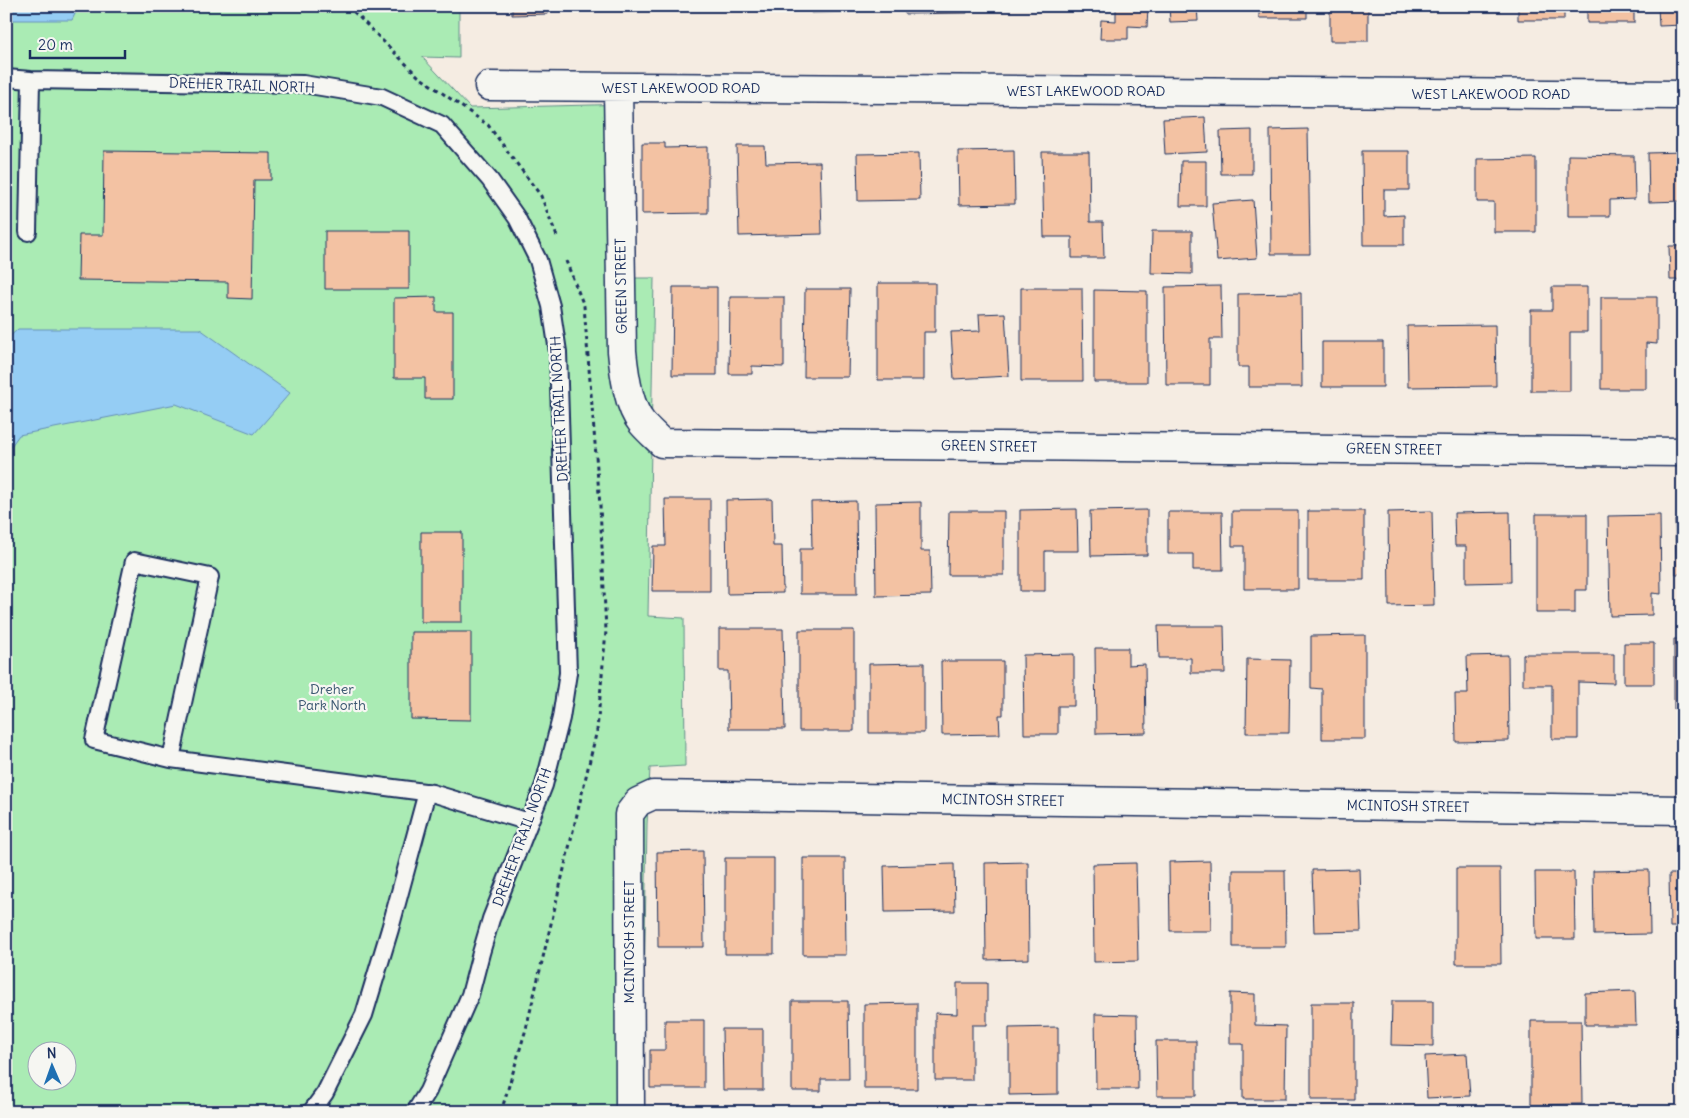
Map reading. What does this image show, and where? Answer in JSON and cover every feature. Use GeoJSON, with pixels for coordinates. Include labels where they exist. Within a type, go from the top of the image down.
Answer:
{"type":"FeatureCollection","features":[{"type":"Feature","properties":{"kind":"street","name":"WEST LAKEWOOD ROAD"},"geometry":{"type":"LineString","coordinates":[[489,86],[1683,95]]}},
{"type":"Feature","properties":{"kind":"street","name":"GREEN STREET"},"geometry":{"type":"LineString","coordinates":[[618,87],[624,375],[631,400],[641,422],[662,443],[1683,452]]}},
{"type":"Feature","properties":{"kind":"street","name":"MCINTOSH STREET"},"geometry":{"type":"LineString","coordinates":[[630,1112],[629,814],[638,802],[653,795],[1683,810]]}},
{"type":"Feature","properties":{"kind":"lane","name":"DREHER TRAIL NORTH"},"geometry":{"type":"LineString","coordinates":[[6,78],[303,84],[382,97],[442,125],[490,180],[517,218],[538,260],[551,306],[558,352],[568,673],[561,718],[544,785],[491,919],[470,995],[428,1091],[415,1112]]}},
{"type":"Feature","properties":{"kind":"lane"},"geometry":{"type":"LineString","coordinates":[[28,232],[31,80]]}},
{"type":"Feature","properties":{"kind":"lane"},"geometry":{"type":"LineString","coordinates":[[171,760],[210,577],[134,561],[94,740],[171,760],[427,792],[529,822]]}},
{"type":"Feature","properties":{"kind":"lane"},"geometry":{"type":"LineString","coordinates":[[311,1112],[325,1093],[364,1015],[390,929],[427,792]]}},
{"type":"Feature","properties":{"kind":"green space","name":"Dreher Park North"},"geometry":{"type":"Polygon","coordinates":[[[6,6],[459,6],[459,58],[422,57],[470,108],[632,104],[635,278],[654,278],[648,616],[684,618],[685,766],[650,768],[647,824],[642,1112],[6,1112],[6,6]]]}},
{"type":"Feature","properties":{"kind":"water"},"geometry":{"type":"Polygon","coordinates":[[[6,6],[79,6],[72,20],[6,20],[6,6]]]}},
{"type":"Feature","properties":{"kind":"water"},"geometry":{"type":"Polygon","coordinates":[[[18,329],[200,329],[290,393],[254,434],[176,404],[19,435],[6,453],[6,340],[18,329]]]}},
{"type":"Feature","properties":{"kind":"building"},"geometry":{"type":"Polygon","coordinates":[[[512,6],[548,6],[548,14],[512,15],[512,6]]]}},
{"type":"Feature","properties":{"kind":"building"},"geometry":{"type":"Polygon","coordinates":[[[726,6],[771,6],[771,11],[726,11],[726,6]]]}},
{"type":"Feature","properties":{"kind":"building"},"geometry":{"type":"Polygon","coordinates":[[[811,6],[858,6],[858,12],[811,13],[811,6]]]}},
{"type":"Feature","properties":{"kind":"building"},"geometry":{"type":"Polygon","coordinates":[[[904,6],[967,6],[967,13],[905,14],[904,6]]]}},
{"type":"Feature","properties":{"kind":"building"},"geometry":{"type":"Polygon","coordinates":[[[1116,6],[1148,6],[1147,27],[1128,26],[1128,39],[1100,39],[1101,20],[1116,21],[1116,6]]]}},
{"type":"Feature","properties":{"kind":"building"},"geometry":{"type":"Polygon","coordinates":[[[1169,6],[1197,6],[1198,21],[1170,22],[1169,6]]]}},
{"type":"Feature","properties":{"kind":"building"},"geometry":{"type":"Polygon","coordinates":[[[1259,6],[1307,6],[1307,18],[1259,18],[1259,6]]]}},
{"type":"Feature","properties":{"kind":"building"},"geometry":{"type":"Polygon","coordinates":[[[1330,6],[1368,6],[1368,41],[1330,41],[1330,6]]]}},
{"type":"Feature","properties":{"kind":"building"},"geometry":{"type":"Polygon","coordinates":[[[1518,6],[1564,6],[1564,20],[1518,20],[1518,6]]]}},
{"type":"Feature","properties":{"kind":"building"},"geometry":{"type":"Polygon","coordinates":[[[1587,6],[1634,6],[1634,23],[1587,23],[1587,6]]]}},
{"type":"Feature","properties":{"kind":"building"},"geometry":{"type":"Polygon","coordinates":[[[1658,6],[1683,6],[1683,25],[1659,26],[1658,6]]]}},
{"type":"Feature","properties":{"kind":"building"},"geometry":{"type":"Polygon","coordinates":[[[1205,117],[1207,152],[1165,154],[1163,119],[1205,117]]]}},
{"type":"Feature","properties":{"kind":"building"},"geometry":{"type":"Polygon","coordinates":[[[1308,129],[1310,254],[1271,254],[1270,130],[1308,129]]]}},
{"type":"Feature","properties":{"kind":"building"},"geometry":{"type":"Polygon","coordinates":[[[1252,130],[1252,174],[1221,174],[1220,131],[1252,130]]]}},
{"type":"Feature","properties":{"kind":"building"},"geometry":{"type":"Polygon","coordinates":[[[642,143],[665,143],[665,148],[708,147],[708,213],[642,214],[642,143]]]}},
{"type":"Feature","properties":{"kind":"building"},"geometry":{"type":"Polygon","coordinates":[[[737,146],[765,146],[766,163],[820,162],[822,234],[739,236],[737,146]]]}},
{"type":"Feature","properties":{"kind":"building"},"geometry":{"type":"Polygon","coordinates":[[[1014,150],[1015,204],[959,205],[958,151],[1014,150]]]}},
{"type":"Feature","properties":{"kind":"building"},"geometry":{"type":"Polygon","coordinates":[[[104,151],[271,153],[271,180],[254,180],[252,299],[228,298],[228,282],[78,280],[79,235],[103,235],[104,151]]]}},
{"type":"Feature","properties":{"kind":"building"},"geometry":{"type":"Polygon","coordinates":[[[1362,151],[1409,151],[1409,190],[1384,190],[1384,216],[1404,215],[1404,245],[1363,245],[1362,151]]]}},
{"type":"Feature","properties":{"kind":"building"},"geometry":{"type":"Polygon","coordinates":[[[1042,152],[1089,152],[1090,222],[1103,222],[1104,258],[1072,258],[1072,237],[1044,237],[1042,152]]]}},
{"type":"Feature","properties":{"kind":"building"},"geometry":{"type":"Polygon","coordinates":[[[1683,152],[1683,201],[1649,202],[1648,153],[1683,152]]]}},
{"type":"Feature","properties":{"kind":"building"},"geometry":{"type":"Polygon","coordinates":[[[919,153],[920,200],[858,201],[857,154],[919,153]]]}},
{"type":"Feature","properties":{"kind":"building"},"geometry":{"type":"Polygon","coordinates":[[[1568,155],[1634,156],[1635,199],[1610,200],[1610,216],[1568,216],[1568,155]]]}},
{"type":"Feature","properties":{"kind":"building"},"geometry":{"type":"Polygon","coordinates":[[[1536,158],[1536,232],[1494,232],[1494,202],[1477,202],[1477,159],[1536,158]]]}},
{"type":"Feature","properties":{"kind":"building"},"geometry":{"type":"Polygon","coordinates":[[[1181,161],[1206,161],[1206,206],[1180,206],[1181,161]]]}},
{"type":"Feature","properties":{"kind":"building"},"geometry":{"type":"Polygon","coordinates":[[[1253,200],[1257,258],[1217,261],[1212,203],[1253,200]]]}},
{"type":"Feature","properties":{"kind":"building"},"geometry":{"type":"Polygon","coordinates":[[[325,231],[409,231],[409,289],[325,289],[325,231]]]}},
{"type":"Feature","properties":{"kind":"building"},"geometry":{"type":"Polygon","coordinates":[[[1152,231],[1192,231],[1192,274],[1151,273],[1152,231]]]}},
{"type":"Feature","properties":{"kind":"building"},"geometry":{"type":"Polygon","coordinates":[[[1669,246],[1683,246],[1683,280],[1670,280],[1669,246]]]}},
{"type":"Feature","properties":{"kind":"building"},"geometry":{"type":"Polygon","coordinates":[[[878,283],[935,283],[935,332],[924,332],[924,380],[878,380],[878,283]]]}},
{"type":"Feature","properties":{"kind":"building"},"geometry":{"type":"Polygon","coordinates":[[[1221,286],[1222,339],[1210,339],[1210,385],[1166,385],[1165,287],[1221,286]]]}},
{"type":"Feature","properties":{"kind":"building"},"geometry":{"type":"Polygon","coordinates":[[[673,287],[717,287],[717,375],[672,375],[673,287]]]}},
{"type":"Feature","properties":{"kind":"building"},"geometry":{"type":"Polygon","coordinates":[[[1552,287],[1587,287],[1587,332],[1570,332],[1570,391],[1531,391],[1531,310],[1552,310],[1552,287]]]}},
{"type":"Feature","properties":{"kind":"building"},"geometry":{"type":"Polygon","coordinates":[[[1021,288],[1082,288],[1083,381],[1021,381],[1021,288]]]}},
{"type":"Feature","properties":{"kind":"building"},"geometry":{"type":"Polygon","coordinates":[[[805,289],[850,289],[848,377],[804,377],[805,289]]]}},
{"type":"Feature","properties":{"kind":"building"},"geometry":{"type":"Polygon","coordinates":[[[1094,290],[1147,291],[1147,382],[1094,382],[1094,290]]]}},
{"type":"Feature","properties":{"kind":"building"},"geometry":{"type":"Polygon","coordinates":[[[1301,293],[1302,387],[1249,387],[1249,367],[1238,367],[1238,294],[1301,293]]]}},
{"type":"Feature","properties":{"kind":"building"},"geometry":{"type":"Polygon","coordinates":[[[436,297],[436,312],[453,312],[453,399],[425,399],[425,378],[394,378],[394,298],[436,297]]]}},
{"type":"Feature","properties":{"kind":"building"},"geometry":{"type":"Polygon","coordinates":[[[730,297],[784,297],[784,367],[752,366],[752,374],[729,374],[730,297]]]}},
{"type":"Feature","properties":{"kind":"building"},"geometry":{"type":"Polygon","coordinates":[[[1601,297],[1657,297],[1657,344],[1646,343],[1646,389],[1601,389],[1601,297]]]}},
{"type":"Feature","properties":{"kind":"building"},"geometry":{"type":"Polygon","coordinates":[[[1005,313],[1009,376],[954,379],[951,332],[980,331],[979,314],[1005,313]]]}},
{"type":"Feature","properties":{"kind":"building"},"geometry":{"type":"Polygon","coordinates":[[[1495,325],[1496,386],[1408,387],[1407,326],[1495,325]]]}},
{"type":"Feature","properties":{"kind":"building"},"geometry":{"type":"Polygon","coordinates":[[[1322,342],[1383,342],[1383,387],[1322,387],[1322,342]]]}},
{"type":"Feature","properties":{"kind":"building"},"geometry":{"type":"Polygon","coordinates":[[[665,499],[710,499],[710,591],[652,591],[653,546],[666,546],[665,499]]]}},
{"type":"Feature","properties":{"kind":"building"},"geometry":{"type":"Polygon","coordinates":[[[772,499],[773,546],[782,546],[783,593],[727,594],[726,500],[772,499]]]}},
{"type":"Feature","properties":{"kind":"building"},"geometry":{"type":"Polygon","coordinates":[[[856,501],[857,594],[800,594],[800,549],[812,549],[811,502],[856,501]]]}},
{"type":"Feature","properties":{"kind":"building"},"geometry":{"type":"Polygon","coordinates":[[[921,502],[921,551],[930,551],[931,595],[876,596],[875,503],[921,502]]]}},
{"type":"Feature","properties":{"kind":"building"},"geometry":{"type":"Polygon","coordinates":[[[1077,509],[1078,551],[1045,551],[1045,591],[1020,591],[1020,510],[1077,509]]]}},
{"type":"Feature","properties":{"kind":"building"},"geometry":{"type":"Polygon","coordinates":[[[1147,510],[1147,555],[1091,556],[1090,511],[1147,510]]]}},
{"type":"Feature","properties":{"kind":"building"},"geometry":{"type":"Polygon","coordinates":[[[949,511],[1004,511],[1004,575],[948,575],[949,511]]]}},
{"type":"Feature","properties":{"kind":"building"},"geometry":{"type":"Polygon","coordinates":[[[1232,511],[1298,511],[1298,589],[1244,589],[1244,546],[1232,546],[1232,511]]]}},
{"type":"Feature","properties":{"kind":"building"},"geometry":{"type":"Polygon","coordinates":[[[1308,511],[1364,511],[1364,580],[1308,580],[1308,511]]]}},
{"type":"Feature","properties":{"kind":"building"},"geometry":{"type":"Polygon","coordinates":[[[1432,511],[1434,605],[1389,606],[1388,512],[1432,511]]]}},
{"type":"Feature","properties":{"kind":"building"},"geometry":{"type":"Polygon","coordinates":[[[1168,512],[1222,512],[1223,570],[1193,570],[1193,554],[1168,554],[1168,512]]]}},
{"type":"Feature","properties":{"kind":"building"},"geometry":{"type":"Polygon","coordinates":[[[1510,512],[1511,582],[1466,583],[1466,546],[1455,546],[1454,513],[1510,512]]]}},
{"type":"Feature","properties":{"kind":"building"},"geometry":{"type":"Polygon","coordinates":[[[1536,514],[1587,514],[1587,590],[1575,590],[1575,613],[1536,613],[1536,514]]]}},
{"type":"Feature","properties":{"kind":"building"},"geometry":{"type":"Polygon","coordinates":[[[1660,515],[1661,594],[1652,593],[1652,615],[1610,616],[1608,516],[1660,515]]]}},
{"type":"Feature","properties":{"kind":"building"},"geometry":{"type":"Polygon","coordinates":[[[1675,520],[1683,520],[1683,574],[1676,574],[1675,520]]]}},
{"type":"Feature","properties":{"kind":"building"},"geometry":{"type":"Polygon","coordinates":[[[421,532],[462,532],[462,622],[421,622],[421,532]]]}},
{"type":"Feature","properties":{"kind":"building"},"geometry":{"type":"Polygon","coordinates":[[[1158,626],[1224,626],[1225,673],[1191,673],[1191,658],[1159,658],[1158,626]]]}},
{"type":"Feature","properties":{"kind":"building"},"geometry":{"type":"Polygon","coordinates":[[[719,629],[783,629],[785,729],[729,729],[728,671],[719,671],[719,629]]]}},
{"type":"Feature","properties":{"kind":"building"},"geometry":{"type":"Polygon","coordinates":[[[799,630],[854,630],[854,731],[799,731],[799,630]]]}},
{"type":"Feature","properties":{"kind":"building"},"geometry":{"type":"Polygon","coordinates":[[[411,632],[471,632],[471,720],[411,719],[411,632]]]}},
{"type":"Feature","properties":{"kind":"building"},"geometry":{"type":"Polygon","coordinates":[[[1365,635],[1365,739],[1322,739],[1322,689],[1311,688],[1311,636],[1365,635]]]}},
{"type":"Feature","properties":{"kind":"building"},"geometry":{"type":"Polygon","coordinates":[[[1674,639],[1683,639],[1683,709],[1674,709],[1674,639]]]}},
{"type":"Feature","properties":{"kind":"building"},"geometry":{"type":"Polygon","coordinates":[[[1624,643],[1654,643],[1654,684],[1624,684],[1624,643]]]}},
{"type":"Feature","properties":{"kind":"building"},"geometry":{"type":"Polygon","coordinates":[[[1095,648],[1128,648],[1128,665],[1145,664],[1146,733],[1096,734],[1095,648]]]}},
{"type":"Feature","properties":{"kind":"building"},"geometry":{"type":"Polygon","coordinates":[[[1074,654],[1074,706],[1058,706],[1058,734],[1024,734],[1023,655],[1074,654]]]}},
{"type":"Feature","properties":{"kind":"building"},"geometry":{"type":"Polygon","coordinates":[[[1523,654],[1614,654],[1614,683],[1578,682],[1578,739],[1552,739],[1552,685],[1523,685],[1523,654]]]}},
{"type":"Feature","properties":{"kind":"building"},"geometry":{"type":"Polygon","coordinates":[[[1508,655],[1509,741],[1456,742],[1455,694],[1468,694],[1467,656],[1508,655]]]}},
{"type":"Feature","properties":{"kind":"building"},"geometry":{"type":"Polygon","coordinates":[[[1247,659],[1290,660],[1289,733],[1246,733],[1247,659]]]}},
{"type":"Feature","properties":{"kind":"building"},"geometry":{"type":"Polygon","coordinates":[[[941,661],[1003,661],[1003,715],[999,715],[1000,734],[942,735],[941,661]]]}},
{"type":"Feature","properties":{"kind":"building"},"geometry":{"type":"Polygon","coordinates":[[[924,663],[924,733],[869,733],[869,664],[924,663]]]}},
{"type":"Feature","properties":{"kind":"building"},"geometry":{"type":"Polygon","coordinates":[[[703,851],[704,947],[658,947],[657,852],[703,851]]]}},
{"type":"Feature","properties":{"kind":"building"},"geometry":{"type":"Polygon","coordinates":[[[725,858],[774,858],[774,954],[725,954],[725,858]]]}},
{"type":"Feature","properties":{"kind":"building"},"geometry":{"type":"Polygon","coordinates":[[[803,858],[845,858],[846,955],[803,955],[803,858]]]}},
{"type":"Feature","properties":{"kind":"building"},"geometry":{"type":"Polygon","coordinates":[[[1210,861],[1211,931],[1170,931],[1169,862],[1210,861]]]}},
{"type":"Feature","properties":{"kind":"building"},"geometry":{"type":"Polygon","coordinates":[[[1028,862],[1029,959],[986,960],[985,863],[1028,862]]]}},
{"type":"Feature","properties":{"kind":"building"},"geometry":{"type":"Polygon","coordinates":[[[1136,863],[1138,961],[1094,962],[1093,864],[1136,863]]]}},
{"type":"Feature","properties":{"kind":"building"},"geometry":{"type":"Polygon","coordinates":[[[954,864],[955,911],[885,912],[884,866],[954,864]]]}},
{"type":"Feature","properties":{"kind":"building"},"geometry":{"type":"Polygon","coordinates":[[[1456,868],[1500,868],[1501,964],[1456,964],[1456,868]]]}},
{"type":"Feature","properties":{"kind":"building"},"geometry":{"type":"Polygon","coordinates":[[[1359,869],[1361,931],[1314,932],[1312,870],[1359,869]]]}},
{"type":"Feature","properties":{"kind":"building"},"geometry":{"type":"Polygon","coordinates":[[[1233,870],[1285,870],[1286,947],[1233,947],[1233,870]]]}},
{"type":"Feature","properties":{"kind":"building"},"geometry":{"type":"Polygon","coordinates":[[[1649,870],[1650,934],[1594,935],[1593,871],[1649,870]]]}},
{"type":"Feature","properties":{"kind":"building"},"geometry":{"type":"Polygon","coordinates":[[[1535,872],[1574,872],[1575,939],[1536,939],[1535,872]]]}},
{"type":"Feature","properties":{"kind":"building"},"geometry":{"type":"Polygon","coordinates":[[[1669,874],[1683,874],[1683,927],[1670,927],[1669,874]]]}},
{"type":"Feature","properties":{"kind":"building"},"geometry":{"type":"Polygon","coordinates":[[[957,983],[987,983],[987,1025],[972,1025],[972,1080],[935,1080],[935,1013],[957,1014],[957,983]]]}},
{"type":"Feature","properties":{"kind":"building"},"geometry":{"type":"Polygon","coordinates":[[[1635,991],[1636,1025],[1585,1025],[1585,993],[1635,991]]]}},
{"type":"Feature","properties":{"kind":"building"},"geometry":{"type":"Polygon","coordinates":[[[1230,993],[1255,994],[1255,1025],[1286,1026],[1285,1099],[1243,1099],[1243,1044],[1230,1044],[1230,993]]]}},
{"type":"Feature","properties":{"kind":"building"},"geometry":{"type":"Polygon","coordinates":[[[792,1001],[848,1001],[849,1079],[821,1079],[821,1091],[792,1091],[792,1001]]]}},
{"type":"Feature","properties":{"kind":"building"},"geometry":{"type":"Polygon","coordinates":[[[1392,1001],[1433,1001],[1433,1046],[1391,1045],[1392,1001]]]}},
{"type":"Feature","properties":{"kind":"building"},"geometry":{"type":"Polygon","coordinates":[[[917,1003],[917,1089],[864,1089],[864,1004],[917,1003]]]}},
{"type":"Feature","properties":{"kind":"building"},"geometry":{"type":"Polygon","coordinates":[[[1311,1003],[1354,1003],[1354,1100],[1311,1100],[1311,1003]]]}},
{"type":"Feature","properties":{"kind":"building"},"geometry":{"type":"Polygon","coordinates":[[[1095,1014],[1137,1015],[1138,1089],[1096,1089],[1095,1014]]]}},
{"type":"Feature","properties":{"kind":"building"},"geometry":{"type":"Polygon","coordinates":[[[665,1020],[704,1020],[704,1088],[650,1088],[650,1050],[665,1050],[665,1020]]]}},
{"type":"Feature","properties":{"kind":"building"},"geometry":{"type":"Polygon","coordinates":[[[1531,1021],[1581,1021],[1582,1104],[1531,1105],[1531,1021]]]}},
{"type":"Feature","properties":{"kind":"building"},"geometry":{"type":"Polygon","coordinates":[[[1058,1027],[1058,1094],[1009,1095],[1009,1028],[1058,1027]]]}},
{"type":"Feature","properties":{"kind":"building"},"geometry":{"type":"Polygon","coordinates":[[[722,1029],[763,1029],[763,1090],[723,1090],[722,1029]]]}},
{"type":"Feature","properties":{"kind":"building"},"geometry":{"type":"Polygon","coordinates":[[[1156,1041],[1196,1041],[1196,1096],[1157,1096],[1156,1041]]]}},
{"type":"Feature","properties":{"kind":"building"},"geometry":{"type":"Polygon","coordinates":[[[1467,1054],[1470,1096],[1427,1098],[1425,1056],[1467,1054]]]}}]}
